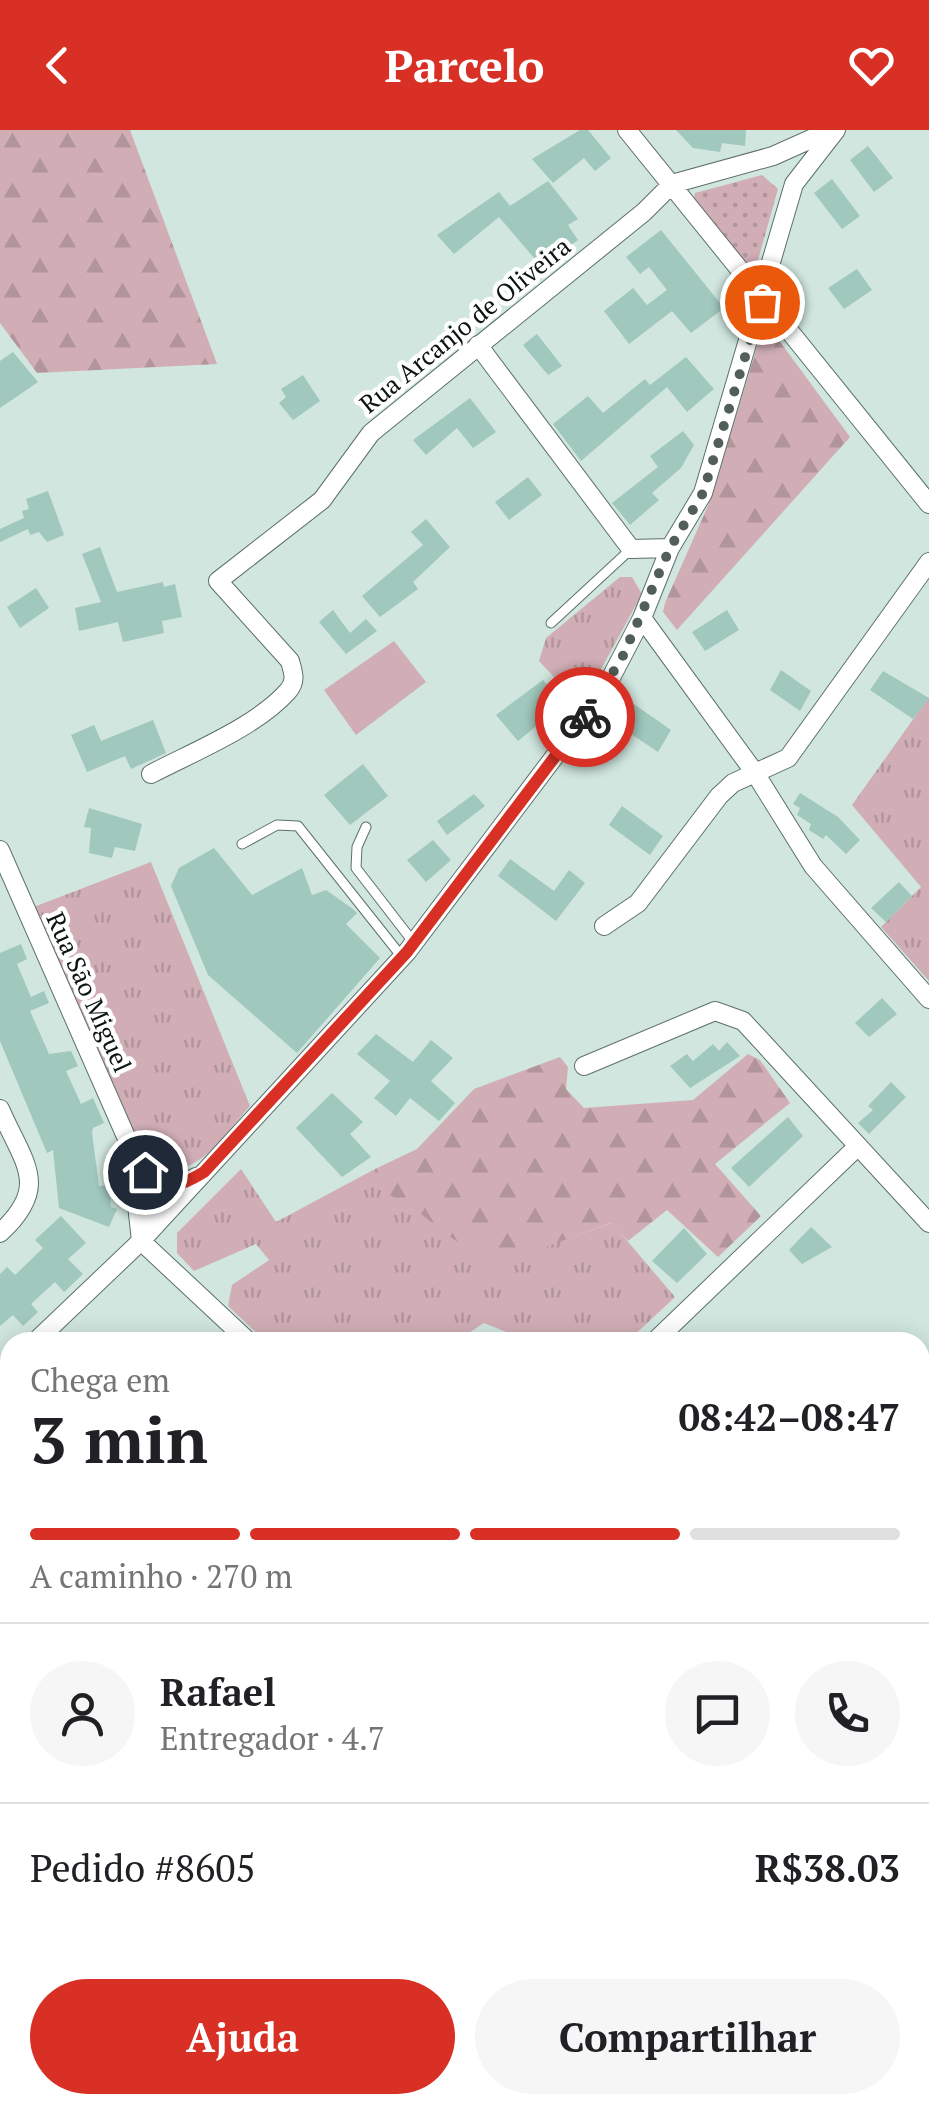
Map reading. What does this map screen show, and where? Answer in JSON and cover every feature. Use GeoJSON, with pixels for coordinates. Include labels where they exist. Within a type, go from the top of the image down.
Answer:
{"type":"FeatureCollection","features":[{"type":"Feature","properties":{"kind":"street"},"geometry":{"type":"LineString","coordinates":[[627,130],[762,302],[929,504]]}},
{"type":"Feature","properties":{"kind":"street"},"geometry":{"type":"LineString","coordinates":[[46,1332],[141,1241],[408,950],[604,691],[642,618],[670,548],[703,493],[794,184],[833,130]]}},
{"type":"Feature","properties":{"kind":"street","name":"Rua Arcanjo de Oliveira"},"geometry":{"type":"LineString","coordinates":[[150,774],[246,724],[289,690],[295,676],[290,661],[219,586],[220,576],[322,500],[371,433],[644,212],[672,184],[773,156],[833,130]]}},
{"type":"Feature","properties":{"kind":"street"},"geometry":{"type":"LineString","coordinates":[[773,156],[794,184]]}},
{"type":"Feature","properties":{"kind":"street"},"geometry":{"type":"LineString","coordinates":[[478,346],[631,549],[670,548]]}},
{"type":"Feature","properties":{"kind":"street"},"geometry":{"type":"LineString","coordinates":[[604,926],[638,903],[718,796],[788,758],[929,562]]}},
{"type":"Feature","properties":{"kind":"street"},"geometry":{"type":"LineString","coordinates":[[642,618],[755,773],[813,866],[929,999]]}},
{"type":"Feature","properties":{"kind":"street","name":"Rua São Miguel"},"geometry":{"type":"LineString","coordinates":[[0,850],[142,1173],[154,1226]]}},
{"type":"Feature","properties":{"kind":"street"},"geometry":{"type":"LineString","coordinates":[[584,1066],[715,1011],[743,1021],[929,1223]]}},
{"type":"Feature","properties":{"kind":"street"},"geometry":{"type":"LineString","coordinates":[[0,1110],[27,1170],[30,1192],[24,1211],[0,1233]]}},
{"type":"Feature","properties":{"kind":"street"},"geometry":{"type":"LineString","coordinates":[[664,1332],[857,1147]]}},
{"type":"Feature","properties":{"kind":"street","name":"Rua São Miguel"},"geometry":{"type":"LineString","coordinates":[[132,1154],[161,1185],[188,1182],[204,1172]]}},
{"type":"Feature","properties":{"kind":"street","name":"Rua São Miguel"},"geometry":{"type":"LineString","coordinates":[[132,1154],[141,1241]]}},
{"type":"Feature","properties":{"kind":"street"},"geometry":{"type":"LineString","coordinates":[[141,1241],[237,1332]]}},
{"type":"Feature","properties":{"kind":"lane"},"geometry":{"type":"LineString","coordinates":[[552,623],[631,549]]}},
{"type":"Feature","properties":{"kind":"lane"},"geometry":{"type":"LineString","coordinates":[[242,844],[276,825],[298,826],[408,950]]}},
{"type":"Feature","properties":{"kind":"lane"},"geometry":{"type":"LineString","coordinates":[[366,827],[357,847],[356,868],[408,950]]}},
{"type":"Feature","properties":{"kind":"green space"},"geometry":{"type":"Polygon","coordinates":[[[0,130],[130,130],[217,364],[37,373],[0,323],[0,130]]]}},
{"type":"Feature","properties":{"kind":"green space"},"geometry":{"type":"Polygon","coordinates":[[[762,175],[778,189],[758,260],[752,265],[740,264],[693,202],[695,193],[762,175]]]}},
{"type":"Feature","properties":{"kind":"green space"},"geometry":{"type":"Polygon","coordinates":[[[766,333],[775,335],[850,437],[677,630],[663,612],[665,603],[710,501],[760,337],[766,333]]]}},
{"type":"Feature","properties":{"kind":"green space"},"geometry":{"type":"Polygon","coordinates":[[[620,577],[632,577],[642,594],[581,706],[539,661],[546,638],[620,577]]]}},
{"type":"Feature","properties":{"kind":"green space"},"geometry":{"type":"Polygon","coordinates":[[[394,641],[426,682],[356,735],[324,690],[394,641]]]}},
{"type":"Feature","properties":{"kind":"green space"},"geometry":{"type":"Polygon","coordinates":[[[929,697],[929,981],[881,927],[921,887],[852,805],[929,697]]]}},
{"type":"Feature","properties":{"kind":"green space"},"geometry":{"type":"Polygon","coordinates":[[[151,862],[250,1106],[210,1152],[173,1170],[157,1170],[144,1153],[31,908],[151,862]]]}},
{"type":"Feature","properties":{"kind":"green space"},"geometry":{"type":"Polygon","coordinates":[[[748,1054],[760,1060],[790,1103],[715,1164],[761,1216],[718,1257],[667,1210],[628,1241],[611,1223],[499,1264],[463,1246],[374,1182],[375,1169],[417,1149],[474,1089],[560,1057],[568,1067],[566,1089],[584,1108],[693,1100],[748,1054]]]}},
{"type":"Feature","properties":{"kind":"green space"},"geometry":{"type":"Polygon","coordinates":[[[241,1169],[276,1222],[375,1169],[499,1263],[612,1223],[675,1297],[638,1332],[506,1332],[484,1323],[470,1332],[255,1332],[228,1306],[232,1285],[269,1260],[256,1244],[194,1271],[177,1253],[177,1233],[241,1169]]]}},
{"type":"Feature","properties":{"kind":"building"},"geometry":{"type":"Polygon","coordinates":[[[580,130],[588,130],[611,158],[595,171],[584,158],[553,183],[532,159],[580,130]]]}},
{"type":"Feature","properties":{"kind":"building"},"geometry":{"type":"Polygon","coordinates":[[[676,130],[746,130],[745,146],[722,143],[720,152],[693,148],[676,130]]]}},
{"type":"Feature","properties":{"kind":"building"},"geometry":{"type":"Polygon","coordinates":[[[868,146],[893,178],[874,192],[850,160],[868,146]]]}},
{"type":"Feature","properties":{"kind":"building"},"geometry":{"type":"Polygon","coordinates":[[[832,179],[860,216],[842,229],[814,193],[832,179]]]}},
{"type":"Feature","properties":{"kind":"building"},"geometry":{"type":"Polygon","coordinates":[[[548,181],[578,219],[568,225],[578,240],[541,266],[499,217],[454,254],[437,235],[499,192],[510,206],[548,181]]]}},
{"type":"Feature","properties":{"kind":"building"},"geometry":{"type":"Polygon","coordinates":[[[661,230],[724,308],[691,333],[672,311],[629,344],[604,311],[633,288],[647,305],[667,290],[649,267],[640,274],[626,257],[661,230]]]}},
{"type":"Feature","properties":{"kind":"building"},"geometry":{"type":"Polygon","coordinates":[[[857,269],[872,290],[844,309],[828,288],[857,269]]]}},
{"type":"Feature","properties":{"kind":"building"},"geometry":{"type":"Polygon","coordinates":[[[537,334],[562,366],[548,375],[523,345],[537,334]]]}},
{"type":"Feature","properties":{"kind":"building"},"geometry":{"type":"Polygon","coordinates":[[[13,352],[38,382],[0,408],[0,361],[13,352]]]}},
{"type":"Feature","properties":{"kind":"building"},"geometry":{"type":"Polygon","coordinates":[[[686,357],[714,389],[687,412],[667,387],[581,461],[553,424],[588,396],[603,413],[645,379],[650,385],[686,357]]]}},
{"type":"Feature","properties":{"kind":"building"},"geometry":{"type":"Polygon","coordinates":[[[303,375],[320,401],[293,420],[279,403],[286,397],[281,389],[303,375]]]}},
{"type":"Feature","properties":{"kind":"building"},"geometry":{"type":"Polygon","coordinates":[[[470,398],[496,432],[473,448],[457,428],[426,455],[413,440],[470,398]]]}},
{"type":"Feature","properties":{"kind":"building"},"geometry":{"type":"Polygon","coordinates":[[[683,431],[694,445],[681,468],[652,493],[659,500],[630,525],[612,503],[658,467],[650,456],[683,431]]]}},
{"type":"Feature","properties":{"kind":"building"},"geometry":{"type":"Polygon","coordinates":[[[528,477],[542,495],[509,520],[495,502],[528,477]]]}},
{"type":"Feature","properties":{"kind":"building"},"geometry":{"type":"Polygon","coordinates":[[[48,491],[64,535],[47,542],[39,532],[30,535],[28,529],[0,542],[0,529],[24,518],[22,511],[29,509],[26,499],[48,491]]]}},
{"type":"Feature","properties":{"kind":"building"},"geometry":{"type":"Polygon","coordinates":[[[426,519],[450,547],[413,582],[418,589],[380,617],[362,596],[423,545],[411,532],[426,519]]]}},
{"type":"Feature","properties":{"kind":"building"},"geometry":{"type":"Polygon","coordinates":[[[100,547],[117,592],[163,582],[164,587],[175,584],[182,617],[162,621],[164,633],[123,642],[118,622],[79,631],[75,608],[101,602],[82,554],[100,547]]]}},
{"type":"Feature","properties":{"kind":"building"},"geometry":{"type":"Polygon","coordinates":[[[36,588],[49,608],[20,628],[7,607],[36,588]]]}},
{"type":"Feature","properties":{"kind":"building"},"geometry":{"type":"Polygon","coordinates":[[[333,610],[350,633],[366,619],[377,631],[346,654],[319,622],[333,610]]]}},
{"type":"Feature","properties":{"kind":"building"},"geometry":{"type":"Polygon","coordinates":[[[727,610],[739,630],[705,651],[692,632],[727,610]]]}},
{"type":"Feature","properties":{"kind":"building"},"geometry":{"type":"Polygon","coordinates":[[[781,670],[811,691],[800,711],[770,690],[781,670]]]}},
{"type":"Feature","properties":{"kind":"building"},"geometry":{"type":"Polygon","coordinates":[[[883,671],[929,698],[913,719],[870,690],[883,671]]]}},
{"type":"Feature","properties":{"kind":"building"},"geometry":{"type":"Polygon","coordinates":[[[543,680],[563,704],[518,741],[496,715],[543,680]]]}},
{"type":"Feature","properties":{"kind":"building"},"geometry":{"type":"Polygon","coordinates":[[[628,700],[671,730],[658,752],[613,722],[628,700]]]}},
{"type":"Feature","properties":{"kind":"building"},"geometry":{"type":"Polygon","coordinates":[[[153,720],[166,753],[131,769],[125,756],[87,772],[71,735],[94,725],[101,741],[153,720]]]}},
{"type":"Feature","properties":{"kind":"building"},"geometry":{"type":"Polygon","coordinates":[[[363,764],[388,796],[350,825],[324,795],[363,764]]]}},
{"type":"Feature","properties":{"kind":"building"},"geometry":{"type":"Polygon","coordinates":[[[800,793],[838,817],[860,840],[846,854],[826,835],[823,839],[809,830],[811,824],[797,815],[800,808],[793,804],[800,793]]]}},
{"type":"Feature","properties":{"kind":"building"},"geometry":{"type":"Polygon","coordinates":[[[474,794],[485,806],[447,835],[437,821],[474,794]]]}},
{"type":"Feature","properties":{"kind":"building"},"geometry":{"type":"Polygon","coordinates":[[[622,806],[663,836],[650,855],[609,825],[622,806]]]}},
{"type":"Feature","properties":{"kind":"building"},"geometry":{"type":"Polygon","coordinates":[[[89,808],[142,824],[135,851],[115,847],[112,858],[89,853],[91,828],[84,827],[89,808]]]}},
{"type":"Feature","properties":{"kind":"building"},"geometry":{"type":"Polygon","coordinates":[[[433,840],[451,860],[426,882],[407,860],[433,840]]]}},
{"type":"Feature","properties":{"kind":"building"},"geometry":{"type":"Polygon","coordinates":[[[214,848],[252,895],[302,868],[312,895],[326,890],[357,913],[346,924],[380,958],[297,1053],[208,975],[171,886],[179,868],[214,848]]]}},
{"type":"Feature","properties":{"kind":"building"},"geometry":{"type":"Polygon","coordinates":[[[510,859],[554,891],[569,870],[585,883],[556,921],[498,876],[510,859]]]}},
{"type":"Feature","properties":{"kind":"building"},"geometry":{"type":"Polygon","coordinates":[[[899,882],[912,896],[886,922],[871,908],[899,882]]]}},
{"type":"Feature","properties":{"kind":"building"},"geometry":{"type":"Polygon","coordinates":[[[21,944],[27,959],[17,964],[31,997],[44,991],[49,1003],[30,1011],[49,1054],[71,1051],[78,1066],[66,1071],[81,1104],[93,1098],[104,1123],[93,1128],[92,1133],[99,1186],[110,1185],[111,1207],[117,1209],[109,1227],[59,1208],[53,1150],[47,1153],[0,1041],[0,953],[21,944]]]}},
{"type":"Feature","properties":{"kind":"building"},"geometry":{"type":"Polygon","coordinates":[[[882,998],[897,1014],[869,1037],[855,1023],[882,998]]]}},
{"type":"Feature","properties":{"kind":"building"},"geometry":{"type":"Polygon","coordinates":[[[376,1034],[413,1062],[431,1040],[453,1058],[431,1081],[455,1103],[439,1121],[410,1098],[396,1116],[374,1098],[390,1081],[357,1054],[376,1034]]]}},
{"type":"Feature","properties":{"kind":"building"},"geometry":{"type":"Polygon","coordinates":[[[727,1042],[740,1056],[690,1088],[670,1066],[687,1054],[693,1061],[713,1044],[719,1051],[727,1042]]]}},
{"type":"Feature","properties":{"kind":"building"},"geometry":{"type":"Polygon","coordinates":[[[891,1082],[906,1097],[869,1134],[858,1123],[873,1110],[868,1106],[891,1082]]]}},
{"type":"Feature","properties":{"kind":"building"},"geometry":{"type":"Polygon","coordinates":[[[332,1093],[363,1122],[350,1134],[371,1157],[342,1177],[296,1128],[332,1093]]]}},
{"type":"Feature","properties":{"kind":"building"},"geometry":{"type":"Polygon","coordinates":[[[788,1117],[803,1136],[749,1187],[731,1168],[788,1117]]]}},
{"type":"Feature","properties":{"kind":"building"},"geometry":{"type":"Polygon","coordinates":[[[61,1216],[86,1243],[68,1259],[83,1274],[64,1292],[55,1282],[31,1304],[38,1312],[23,1326],[13,1315],[0,1326],[0,1274],[7,1267],[15,1275],[43,1248],[35,1240],[61,1216]]]}},
{"type":"Feature","properties":{"kind":"building"},"geometry":{"type":"Polygon","coordinates":[[[811,1227],[832,1247],[802,1264],[789,1250],[811,1227]]]}},
{"type":"Feature","properties":{"kind":"building"},"geometry":{"type":"Polygon","coordinates":[[[684,1228],[707,1254],[677,1283],[652,1261],[684,1228]]]}},
{"type":"Feature","properties":{"kind":"way so far"},"geometry":{"type":"LineString","coordinates":[[585,717],[622,658],[670,548],[703,493],[762,302]]}},
{"type":"Feature","properties":{"kind":"route"},"geometry":{"type":"LineString","coordinates":[[145,1172],[161,1185],[173,1186],[204,1172],[407,952],[585,717]]}}]}
